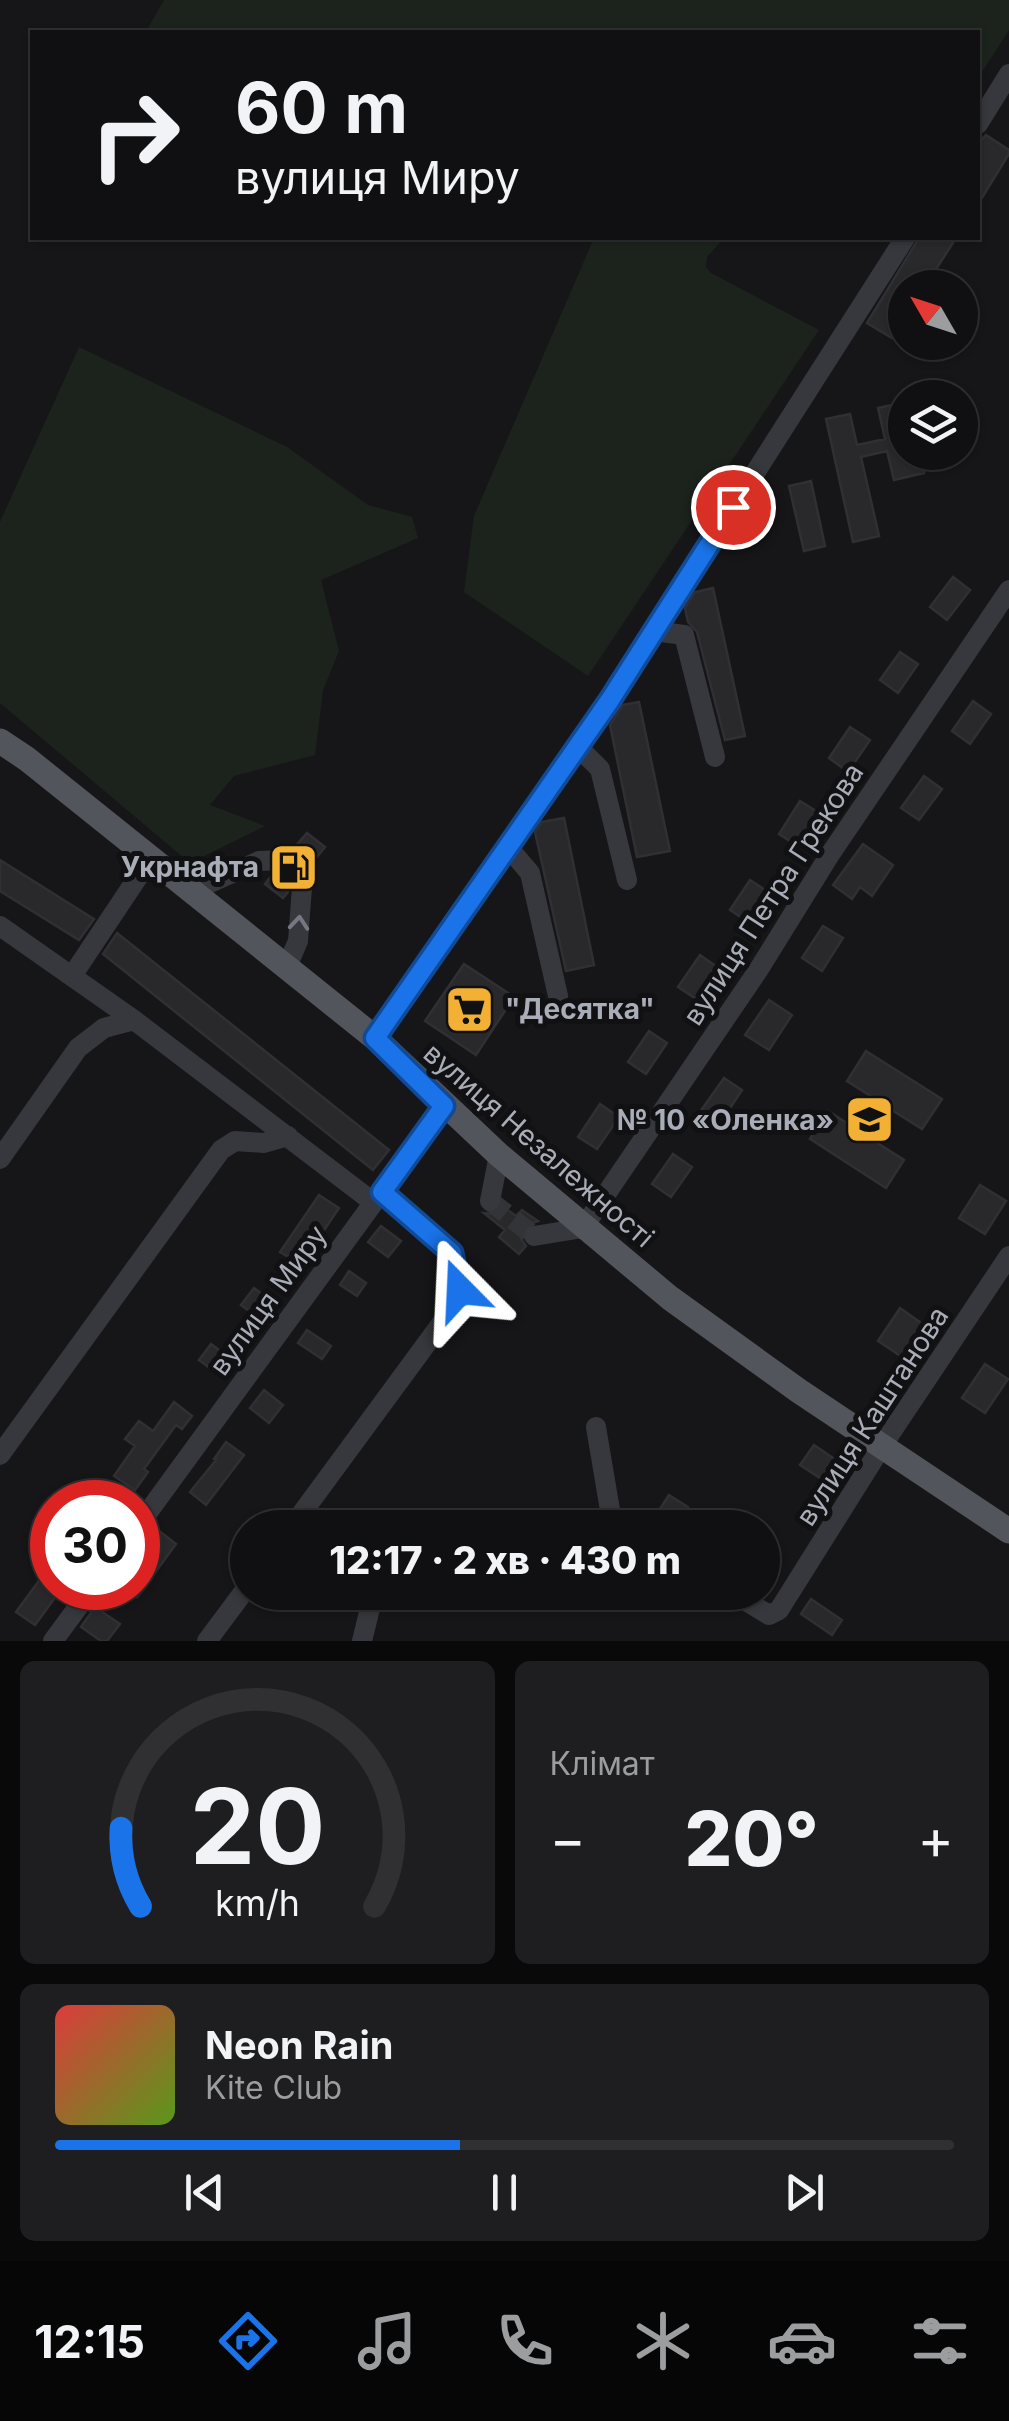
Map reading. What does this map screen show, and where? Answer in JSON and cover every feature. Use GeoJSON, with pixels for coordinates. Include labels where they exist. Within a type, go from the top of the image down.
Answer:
{"type":"FeatureCollection","features":[{"type":"Feature","properties":{"kind":"main road","name":"вулиця Незалежності"},"geometry":{"type":"LineString","coordinates":[[0,742],[375,1038],[498,1155],[670,1298],[1009,1531]]}},
{"type":"Feature","properties":{"kind":"street"},"geometry":{"type":"LineString","coordinates":[[980,121],[1007,82]]}},
{"type":"Feature","properties":{"kind":"street"},"geometry":{"type":"LineString","coordinates":[[375,1038],[654,631],[904,240]]}},
{"type":"Feature","properties":{"kind":"street","name":"вулиця Петра Грекова"},"geometry":{"type":"LineString","coordinates":[[582,1228],[748,986],[830,856],[1009,590]]}},
{"type":"Feature","properties":{"kind":"street"},"geometry":{"type":"LineString","coordinates":[[654,631],[684,634],[714,758]]}},
{"type":"Feature","properties":{"kind":"street"},"geometry":{"type":"LineString","coordinates":[[577,746],[600,768],[627,880]]}},
{"type":"Feature","properties":{"kind":"street"},"geometry":{"type":"LineString","coordinates":[[507,846],[530,873],[558,996]]}},
{"type":"Feature","properties":{"kind":"street"},"geometry":{"type":"LineString","coordinates":[[72,976],[150,859]]}},
{"type":"Feature","properties":{"kind":"street"},"geometry":{"type":"LineString","coordinates":[[185,887],[208,884],[259,861],[285,860]]}},
{"type":"Feature","properties":{"kind":"street"},"geometry":{"type":"LineString","coordinates":[[286,969],[298,941],[303,874]]}},
{"type":"Feature","properties":{"kind":"street"},"geometry":{"type":"LineString","coordinates":[[4,932],[134,1020],[452,1253],[460,1290],[452,1309],[304,1510]]}},
{"type":"Feature","properties":{"kind":"street"},"geometry":{"type":"LineString","coordinates":[[0,1160],[78,1048],[104,1028],[134,1020]]}},
{"type":"Feature","properties":{"kind":"street","name":"вулиця Миру"},"geometry":{"type":"LineString","coordinates":[[160,1496],[444,1106]]}},
{"type":"Feature","properties":{"kind":"street"},"geometry":{"type":"LineString","coordinates":[[0,1454],[221,1150],[234,1141],[264,1143],[288,1136]]}},
{"type":"Feature","properties":{"kind":"street"},"geometry":{"type":"LineString","coordinates":[[490,1201],[498,1155]]}},
{"type":"Feature","properties":{"kind":"street"},"geometry":{"type":"LineString","coordinates":[[534,1236],[582,1228]]}},
{"type":"Feature","properties":{"kind":"street","name":"вулиця Каштанова"},"geometry":{"type":"LineString","coordinates":[[780,1610],[882,1446],[1009,1256]]}},
{"type":"Feature","properties":{"kind":"street"},"geometry":{"type":"LineString","coordinates":[[596,1426],[610,1510]]}},
{"type":"Feature","properties":{"kind":"street"},"geometry":{"type":"LineString","coordinates":[[53,1641],[76,1610]]}},
{"type":"Feature","properties":{"kind":"street"},"geometry":{"type":"LineString","coordinates":[[207,1641],[230,1610]]}},
{"type":"Feature","properties":{"kind":"street"},"geometry":{"type":"LineString","coordinates":[[362,1641],[370,1610]]}},
{"type":"Feature","properties":{"kind":"shaded area"},"geometry":{"type":"Polygon","coordinates":[[[164,0],[1009,0],[1009,30],[980,75],[980,30],[148,28],[164,0]]]}},
{"type":"Feature","properties":{"kind":"shaded area"},"geometry":{"type":"Polygon","coordinates":[[[593,240],[722,240],[707,257],[706,267],[711,273],[819,330],[588,676],[464,592],[474,516],[593,240]]]}},
{"type":"Feature","properties":{"kind":"shaded area"},"geometry":{"type":"Polygon","coordinates":[[[79,347],[287,447],[368,505],[412,517],[418,538],[321,580],[339,651],[323,690],[315,755],[234,776],[210,805],[265,826],[190,863],[0,703],[0,522],[79,347]]]}},
{"type":"Feature","properties":{"kind":"building"},"geometry":{"type":"Polygon","coordinates":[[[986,135],[1009,150],[1009,154],[980,201],[980,142],[986,135]]]}},
{"type":"Feature","properties":{"kind":"building"},"geometry":{"type":"Polygon","coordinates":[[[918,240],[955,240],[936,270],[899,270],[918,240]]]}},
{"type":"Feature","properties":{"kind":"building"},"geometry":{"type":"Polygon","coordinates":[[[888,289],[888,336],[867,323],[888,289]]]}},
{"type":"Feature","properties":{"kind":"building"},"geometry":{"type":"Polygon","coordinates":[[[888,406],[888,455],[887,451],[861,457],[879,536],[853,542],[826,419],[850,414],[857,445],[885,439],[878,408],[888,406]]]}},
{"type":"Feature","properties":{"kind":"building"},"geometry":{"type":"Polygon","coordinates":[[[892,470],[923,470],[924,473],[894,480],[892,470]]]}},
{"type":"Feature","properties":{"kind":"building"},"geometry":{"type":"Polygon","coordinates":[[[811,481],[825,546],[804,551],[789,486],[811,481]]]}},
{"type":"Feature","properties":{"kind":"building"},"geometry":{"type":"Polygon","coordinates":[[[953,577],[970,590],[947,620],[930,607],[953,577]]]}},
{"type":"Feature","properties":{"kind":"building"},"geometry":{"type":"Polygon","coordinates":[[[713,588],[745,736],[725,740],[697,632],[688,622],[685,608],[695,592],[713,588]]]}},
{"type":"Feature","properties":{"kind":"building"},"geometry":{"type":"Polygon","coordinates":[[[900,652],[918,664],[898,693],[880,680],[900,652]]]}},
{"type":"Feature","properties":{"kind":"building"},"geometry":{"type":"Polygon","coordinates":[[[973,701],[991,714],[970,744],[952,731],[973,701]]]}},
{"type":"Feature","properties":{"kind":"building"},"geometry":{"type":"Polygon","coordinates":[[[639,702],[670,851],[637,857],[610,725],[623,705],[639,702]]]}},
{"type":"Feature","properties":{"kind":"building"},"geometry":{"type":"Polygon","coordinates":[[[850,727],[870,740],[848,772],[829,758],[850,727]]]}},
{"type":"Feature","properties":{"kind":"building"},"geometry":{"type":"Polygon","coordinates":[[[924,776],[942,789],[919,820],[901,808],[924,776]]]}},
{"type":"Feature","properties":{"kind":"building"},"geometry":{"type":"Polygon","coordinates":[[[800,801],[819,813],[798,846],[779,834],[800,801]]]}},
{"type":"Feature","properties":{"kind":"building"},"geometry":{"type":"Polygon","coordinates":[[[564,818],[594,965],[566,971],[535,832],[542,822],[564,818]]]}},
{"type":"Feature","properties":{"kind":"building"},"geometry":{"type":"Polygon","coordinates":[[[307,833],[325,847],[312,863],[298,861],[293,849],[307,833]]]}},
{"type":"Feature","properties":{"kind":"building"},"geometry":{"type":"Polygon","coordinates":[[[863,844],[893,865],[872,896],[860,887],[852,899],[833,885],[863,844]]]}},
{"type":"Feature","properties":{"kind":"building"},"geometry":{"type":"Polygon","coordinates":[[[0,860],[94,919],[79,940],[0,891],[0,860]]]}},
{"type":"Feature","properties":{"kind":"building"},"geometry":{"type":"Polygon","coordinates":[[[289,873],[288,892],[283,898],[265,884],[273,874],[289,873]]]}},
{"type":"Feature","properties":{"kind":"building"},"geometry":{"type":"Polygon","coordinates":[[[750,880],[768,892],[748,922],[730,910],[750,880]]]}},
{"type":"Feature","properties":{"kind":"building"},"geometry":{"type":"Polygon","coordinates":[[[823,926],[843,938],[822,971],[802,958],[823,926]]]}},
{"type":"Feature","properties":{"kind":"building"},"geometry":{"type":"Polygon","coordinates":[[[117,933],[389,1150],[373,1170],[103,954],[117,933]]]}},
{"type":"Feature","properties":{"kind":"building"},"geometry":{"type":"Polygon","coordinates":[[[700,955],[717,967],[696,999],[678,987],[700,955]]]}},
{"type":"Feature","properties":{"kind":"building","name":"\"Десятка\""},"geometry":{"type":"Polygon","coordinates":[[[464,964],[514,997],[476,1055],[425,1021],[464,964]]]}},
{"type":"Feature","properties":{"kind":"building"},"geometry":{"type":"Polygon","coordinates":[[[769,1000],[792,1015],[769,1050],[745,1035],[769,1000]]]}},
{"type":"Feature","properties":{"kind":"building"},"geometry":{"type":"Polygon","coordinates":[[[649,1031],[667,1043],[646,1074],[628,1062],[649,1031]]]}},
{"type":"Feature","properties":{"kind":"building"},"geometry":{"type":"Polygon","coordinates":[[[866,1051],[942,1099],[922,1129],[887,1107],[868,1137],[904,1160],[886,1188],[810,1139],[828,1111],[853,1127],[872,1097],[847,1081],[866,1051]]]}},
{"type":"Feature","properties":{"kind":"building"},"geometry":{"type":"Polygon","coordinates":[[[724,1078],[742,1090],[719,1125],[700,1112],[724,1078]]]}},
{"type":"Feature","properties":{"kind":"building"},"geometry":{"type":"Polygon","coordinates":[[[600,1104],[619,1117],[597,1149],[578,1137],[600,1104]]]}},
{"type":"Feature","properties":{"kind":"building"},"geometry":{"type":"Polygon","coordinates":[[[673,1154],[692,1167],[671,1197],[652,1184],[673,1154]]]}},
{"type":"Feature","properties":{"kind":"building"},"geometry":{"type":"Polygon","coordinates":[[[980,1185],[1006,1201],[985,1234],[959,1218],[980,1185]]]}},
{"type":"Feature","properties":{"kind":"building"},"geometry":{"type":"Polygon","coordinates":[[[319,1195],[339,1208],[301,1264],[280,1252],[319,1195]]]}},
{"type":"Feature","properties":{"kind":"building"},"geometry":{"type":"Polygon","coordinates":[[[502,1206],[516,1216],[522,1210],[538,1221],[522,1230],[521,1239],[526,1246],[519,1254],[499,1237],[505,1230],[484,1213],[495,1214],[502,1206]]]}},
{"type":"Feature","properties":{"kind":"building"},"geometry":{"type":"Polygon","coordinates":[[[381,1226],[401,1241],[388,1257],[368,1242],[381,1226]]]}},
{"type":"Feature","properties":{"kind":"building"},"geometry":{"type":"Polygon","coordinates":[[[349,1271],[366,1283],[357,1296],[340,1285],[349,1271]]]}},
{"type":"Feature","properties":{"kind":"building"},"geometry":{"type":"Polygon","coordinates":[[[254,1288],[274,1303],[261,1320],[241,1305],[254,1288]]]}},
{"type":"Feature","properties":{"kind":"building"},"geometry":{"type":"Polygon","coordinates":[[[900,1308],[927,1327],[905,1359],[878,1341],[900,1308]]]}},
{"type":"Feature","properties":{"kind":"building"},"geometry":{"type":"Polygon","coordinates":[[[307,1330],[331,1346],[322,1359],[298,1343],[307,1330]]]}},
{"type":"Feature","properties":{"kind":"building"},"geometry":{"type":"Polygon","coordinates":[[[211,1344],[231,1359],[219,1375],[199,1360],[211,1344]]]}},
{"type":"Feature","properties":{"kind":"building"},"geometry":{"type":"Polygon","coordinates":[[[985,1364],[1008,1379],[985,1413],[962,1398],[985,1364]]]}},
{"type":"Feature","properties":{"kind":"building"},"geometry":{"type":"Polygon","coordinates":[[[264,1390],[283,1405],[269,1423],[250,1408],[264,1390]]]}},
{"type":"Feature","properties":{"kind":"building"},"geometry":{"type":"Polygon","coordinates":[[[174,1402],[192,1416],[182,1429],[176,1425],[144,1469],[148,1472],[142,1480],[120,1480],[114,1476],[135,1446],[125,1439],[139,1421],[153,1431],[174,1402]]]}},
{"type":"Feature","properties":{"kind":"building"},"geometry":{"type":"Polygon","coordinates":[[[226,1442],[244,1455],[206,1505],[190,1492],[226,1442]]]}},
{"type":"Feature","properties":{"kind":"building"},"geometry":{"type":"Polygon","coordinates":[[[814,1445],[836,1460],[823,1480],[800,1465],[814,1445]]]}},
{"type":"Feature","properties":{"kind":"building"},"geometry":{"type":"Polygon","coordinates":[[[669,1495],[688,1507],[686,1510],[659,1510],[669,1495]]]}},
{"type":"Feature","properties":{"kind":"building"},"geometry":{"type":"Polygon","coordinates":[[[160,1532],[176,1544],[160,1566],[160,1532]]]}},
{"type":"Feature","properties":{"kind":"building"},"geometry":{"type":"Polygon","coordinates":[[[30,1593],[30,1610],[46,1610],[35,1625],[16,1612],[30,1593]]]}},
{"type":"Feature","properties":{"kind":"building"},"geometry":{"type":"Polygon","coordinates":[[[811,1599],[842,1620],[832,1635],[801,1614],[811,1599]]]}},
{"type":"Feature","properties":{"kind":"building"},"geometry":{"type":"Polygon","coordinates":[[[93,1610],[120,1624],[107,1641],[81,1627],[93,1610]]]}},
{"type":"Feature","properties":{"kind":"tunnel"},"geometry":{"type":"LineString","coordinates":[[490,1201],[534,1236]]}},
{"type":"Feature","properties":{"kind":"place","name":"Укрнафта"},"geometry":{"type":"Point","coordinates":[294,867]}},
{"type":"Feature","properties":{"kind":"place","name":"\"Десятка\""},"geometry":{"type":"Point","coordinates":[470,1009]}},
{"type":"Feature","properties":{"kind":"place","name":"№ 10 «Оленка»"},"geometry":{"type":"Point","coordinates":[869,1120]}},
{"type":"Feature","properties":{"kind":"route"},"geometry":{"type":"LineString","coordinates":[[460,1290],[452,1253],[382,1192],[444,1106],[375,1038],[610,700],[733,507]]}}]}
